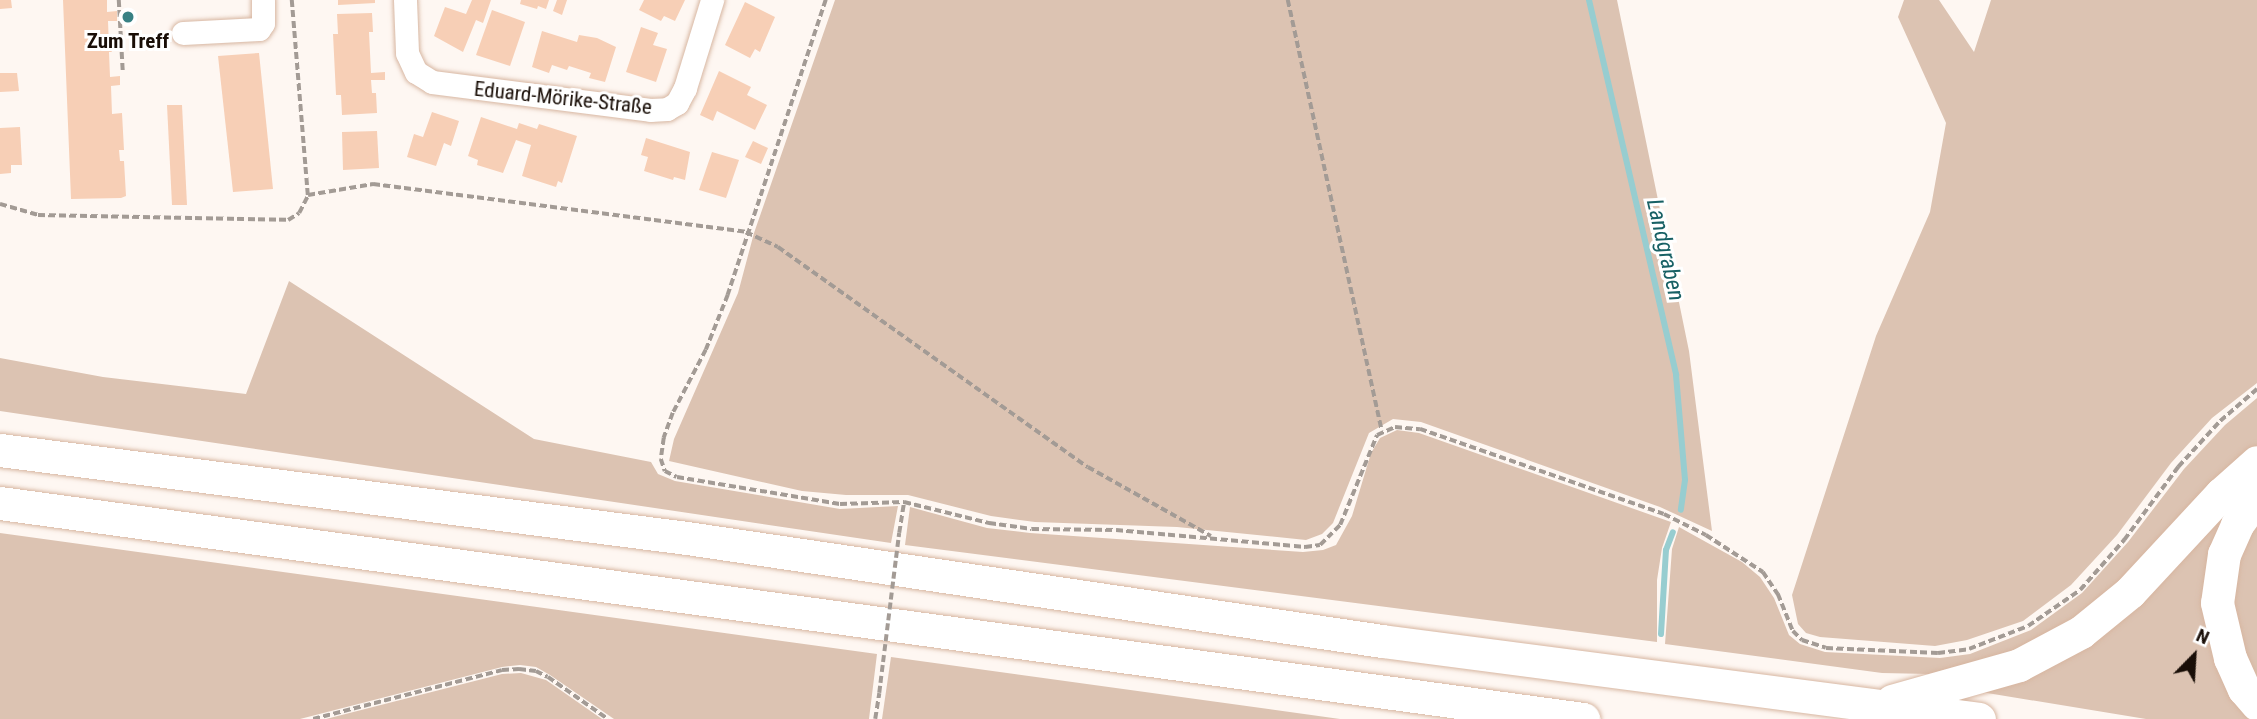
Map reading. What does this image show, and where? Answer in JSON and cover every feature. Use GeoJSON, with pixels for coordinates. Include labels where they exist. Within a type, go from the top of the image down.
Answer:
{"type":"FeatureCollection","features":[{"type":"Feature","properties":{"kind":"highway"},"geometry":{"type":"LineString","coordinates":[[0,450],[687,538],[1382,641],[1979,719]]}},
{"type":"Feature","properties":{"kind":"highway"},"geometry":{"type":"LineString","coordinates":[[1876,705],[2019,665],[2081,632],[2130,592],[2221,494],[2257,461]]}},
{"type":"Feature","properties":{"kind":"highway"},"geometry":{"type":"LineString","coordinates":[[2257,497],[2237,525],[2224,554],[2217,603],[2230,658],[2244,689],[2257,704]]}},
{"type":"Feature","properties":{"kind":"highway"},"geometry":{"type":"LineString","coordinates":[[0,503],[1583,719]]}},
{"type":"Feature","properties":{"kind":"street"},"geometry":{"type":"LineString","coordinates":[[183,33],[259,29],[264,23],[262,0]]}},
{"type":"Feature","properties":{"kind":"street","name":"Eduard-Mörike-Straße"},"geometry":{"type":"LineString","coordinates":[[405,0],[407,52],[416,72],[432,82],[650,110],[667,108],[677,103],[685,88],[712,0]]}},
{"type":"Feature","properties":{"kind":"path"},"geometry":{"type":"LineString","coordinates":[[119,0],[123,72]]}},
{"type":"Feature","properties":{"kind":"path"},"geometry":{"type":"LineString","coordinates":[[0,204],[38,215],[288,220],[299,213],[308,195],[292,0]]}},
{"type":"Feature","properties":{"kind":"path"},"geometry":{"type":"LineString","coordinates":[[826,0],[706,350],[673,413],[663,449],[665,471],[677,477],[840,504],[904,502],[989,523],[1032,528],[1215,538],[1305,547],[1320,545],[1340,525],[1367,452],[1382,431],[1395,427],[1420,429],[1664,514],[1706,535],[1763,572],[1778,594],[1793,631],[1802,640],[1826,648],[1938,653],[1969,649],[2028,626],[2080,590],[2124,540],[2178,467],[2220,421],[2257,389]]}},
{"type":"Feature","properties":{"kind":"path"},"geometry":{"type":"LineString","coordinates":[[1288,0],[1382,431]]}},
{"type":"Feature","properties":{"kind":"path"},"geometry":{"type":"LineString","coordinates":[[308,195],[373,184],[390,185],[747,232],[778,247],[1088,467],[1215,538]]}},
{"type":"Feature","properties":{"kind":"path"},"geometry":{"type":"LineString","coordinates":[[875,719],[904,502]]}},
{"type":"Feature","properties":{"kind":"path"},"geometry":{"type":"LineString","coordinates":[[313,719],[502,670],[536,671],[608,719]]}},
{"type":"Feature","properties":{"kind":"shaded area"},"geometry":{"type":"Polygon","coordinates":[[[835,0],[1617,0],[1689,351],[1712,531],[1660,507],[1421,422],[1393,419],[1369,433],[1333,523],[1322,534],[1306,540],[1177,527],[1035,522],[991,516],[908,495],[846,495],[802,491],[669,461],[674,439],[738,293],[754,233],[835,0]]]}},
{"type":"Feature","properties":{"kind":"shaded area"},"geometry":{"type":"Polygon","coordinates":[[[1904,0],[1939,0],[1974,52],[1991,0],[2257,0],[2257,383],[2212,418],[2171,463],[2117,535],[2071,585],[2023,621],[1967,640],[1935,646],[1820,637],[1806,633],[1798,624],[1792,595],[1876,336],[1930,212],[1946,123],[1898,17],[1904,0]]]}},
{"type":"Feature","properties":{"kind":"shaded area"},"geometry":{"type":"Polygon","coordinates":[[[289,281],[534,439],[651,462],[658,474],[675,481],[840,509],[898,506],[891,543],[0,411],[0,358],[103,377],[246,394],[289,281]]]}},
{"type":"Feature","properties":{"kind":"shaded area"},"geometry":{"type":"Polygon","coordinates":[[[2257,398],[2257,449],[2096,610],[2042,644],[1929,674],[1882,673],[1665,644],[1672,549],[1679,527],[1742,562],[1760,577],[1774,598],[1789,635],[1800,644],[1825,652],[1940,658],[1970,654],[2031,630],[2082,593],[2128,542],[2184,469],[2225,425],[2257,398]]]}},
{"type":"Feature","properties":{"kind":"shaded area"},"geometry":{"type":"Polygon","coordinates":[[[1397,430],[1419,433],[1671,522],[1662,548],[1657,580],[1657,642],[905,545],[910,507],[987,528],[1030,533],[1303,552],[1323,550],[1336,545],[1352,516],[1371,453],[1380,438],[1397,430]]]}},
{"type":"Feature","properties":{"kind":"shaded area"},"geometry":{"type":"Polygon","coordinates":[[[2228,503],[2220,536],[2257,719],[2146,719],[1969,690],[1999,683],[2228,503]]]}},
{"type":"Feature","properties":{"kind":"shaded area"},"geometry":{"type":"Polygon","coordinates":[[[2257,517],[2257,682],[2250,673],[2232,598],[2233,575],[2257,517]]]}},
{"type":"Feature","properties":{"kind":"shaded area"},"geometry":{"type":"Polygon","coordinates":[[[0,533],[877,654],[869,719],[614,719],[550,675],[536,667],[520,665],[502,667],[300,719],[0,719],[0,533]]]}},
{"type":"Feature","properties":{"kind":"shaded area"},"geometry":{"type":"Polygon","coordinates":[[[891,657],[1340,719],[882,719],[891,657]]]}},
{"type":"Feature","properties":{"kind":"shaded area"},"geometry":{"type":"Polygon","coordinates":[[[521,673],[546,680],[602,719],[326,719],[502,674],[521,673]]]}},
{"type":"Feature","properties":{"kind":"building"},"geometry":{"type":"Polygon","coordinates":[[[0,0],[11,0],[12,8],[0,9],[0,0]]]}},
{"type":"Feature","properties":{"kind":"building"},"geometry":{"type":"Polygon","coordinates":[[[63,0],[107,0],[107,12],[117,11],[117,21],[108,21],[109,47],[112,52],[109,52],[110,77],[120,76],[120,85],[111,86],[112,114],[122,113],[124,150],[119,150],[120,161],[124,161],[126,196],[121,198],[71,199],[63,0]]]}},
{"type":"Feature","properties":{"kind":"building"},"geometry":{"type":"Polygon","coordinates":[[[338,0],[375,0],[375,3],[338,5],[338,0]]]}},
{"type":"Feature","properties":{"kind":"building"},"geometry":{"type":"Polygon","coordinates":[[[472,0],[491,0],[483,23],[476,20],[463,52],[434,36],[445,7],[466,14],[472,0]]]}},
{"type":"Feature","properties":{"kind":"building"},"geometry":{"type":"Polygon","coordinates":[[[521,0],[549,0],[546,9],[538,6],[537,9],[520,4],[521,0]]]}},
{"type":"Feature","properties":{"kind":"building"},"geometry":{"type":"Polygon","coordinates":[[[557,0],[567,0],[562,15],[553,11],[557,0]]]}},
{"type":"Feature","properties":{"kind":"building"},"geometry":{"type":"Polygon","coordinates":[[[644,0],[685,0],[675,21],[664,16],[661,21],[639,10],[644,0]]]}},
{"type":"Feature","properties":{"kind":"building"},"geometry":{"type":"Polygon","coordinates":[[[745,2],[775,17],[760,52],[755,49],[750,58],[725,45],[745,2]]]}},
{"type":"Feature","properties":{"kind":"building"},"geometry":{"type":"Polygon","coordinates":[[[492,10],[525,22],[510,66],[476,55],[492,10]]]}},
{"type":"Feature","properties":{"kind":"building"},"geometry":{"type":"Polygon","coordinates":[[[372,13],[373,32],[369,32],[371,73],[385,72],[385,80],[371,80],[372,93],[376,93],[377,113],[342,115],[341,95],[336,95],[333,34],[338,34],[337,14],[372,13]]]}},
{"type":"Feature","properties":{"kind":"building"},"geometry":{"type":"Polygon","coordinates":[[[641,27],[658,33],[653,45],[667,49],[656,82],[626,72],[641,27]]]}},
{"type":"Feature","properties":{"kind":"building"},"geometry":{"type":"Polygon","coordinates":[[[542,31],[577,42],[579,35],[597,38],[616,47],[605,82],[589,78],[591,73],[569,66],[567,70],[552,65],[549,73],[532,67],[542,31]]]}},
{"type":"Feature","properties":{"kind":"building"},"geometry":{"type":"Polygon","coordinates":[[[259,53],[273,189],[233,192],[218,56],[259,53]]]}},
{"type":"Feature","properties":{"kind":"building"},"geometry":{"type":"Polygon","coordinates":[[[719,71],[751,87],[747,95],[767,105],[755,130],[717,111],[713,121],[700,115],[719,71]]]}},
{"type":"Feature","properties":{"kind":"building"},"geometry":{"type":"Polygon","coordinates":[[[0,73],[17,73],[19,91],[0,92],[0,73]]]}},
{"type":"Feature","properties":{"kind":"building"},"geometry":{"type":"Polygon","coordinates":[[[167,105],[182,105],[187,205],[172,205],[167,105]]]}},
{"type":"Feature","properties":{"kind":"building"},"geometry":{"type":"Polygon","coordinates":[[[432,112],[459,121],[451,146],[444,143],[436,166],[407,157],[414,134],[423,137],[432,112]]]}},
{"type":"Feature","properties":{"kind":"building"},"geometry":{"type":"Polygon","coordinates":[[[481,117],[517,129],[519,123],[537,129],[539,124],[577,136],[562,183],[558,181],[556,187],[522,176],[531,145],[516,140],[503,173],[477,165],[478,160],[468,156],[481,117]]]}},
{"type":"Feature","properties":{"kind":"building"},"geometry":{"type":"Polygon","coordinates":[[[20,127],[22,165],[11,165],[11,173],[0,174],[0,128],[20,127]]]}},
{"type":"Feature","properties":{"kind":"building"},"geometry":{"type":"Polygon","coordinates":[[[377,131],[379,168],[343,170],[342,132],[377,131]]]}},
{"type":"Feature","properties":{"kind":"building"},"geometry":{"type":"Polygon","coordinates":[[[646,138],[690,152],[685,180],[674,177],[673,180],[644,171],[648,157],[641,155],[646,138]]]}},
{"type":"Feature","properties":{"kind":"building"},"geometry":{"type":"Polygon","coordinates":[[[753,141],[768,148],[761,164],[745,157],[753,141]]]}},
{"type":"Feature","properties":{"kind":"building"},"geometry":{"type":"Polygon","coordinates":[[[712,152],[739,160],[726,198],[699,190],[712,152]]]}},
{"type":"Feature","properties":{"kind":"waterway","name":"Landgraben"},"geometry":{"type":"LineString","coordinates":[[1589,0],[1676,375],[1685,480],[1681,510]]}},
{"type":"Feature","properties":{"kind":"waterway","name":"Landgraben"},"geometry":{"type":"LineString","coordinates":[[1661,634],[1666,550],[1673,532]]}},
{"type":"Feature","properties":{"kind":"place","name":"Zum Treff"},"geometry":{"type":"Point","coordinates":[128,17]}}]}
